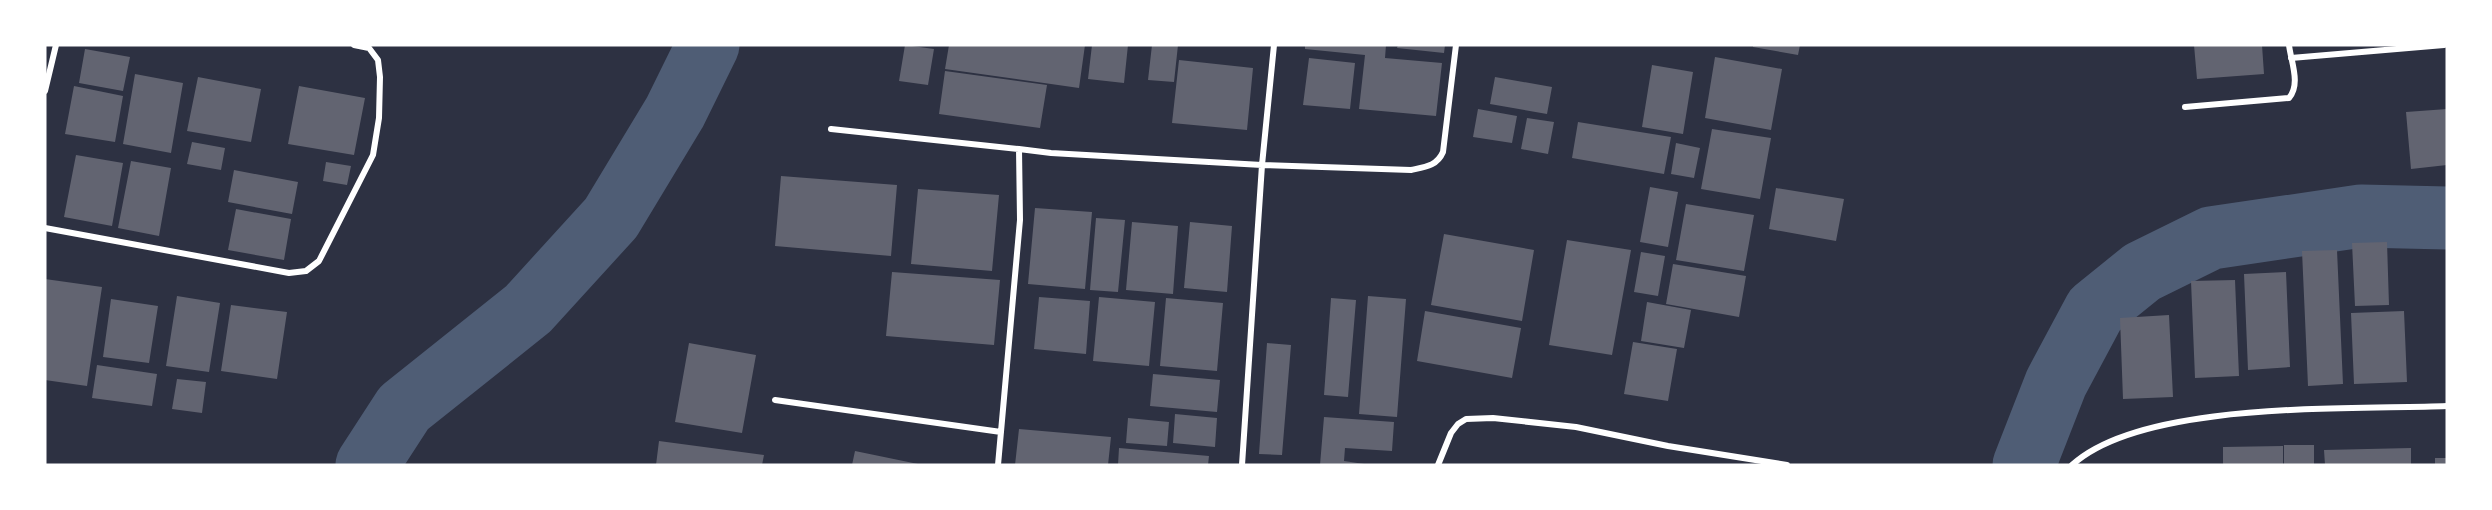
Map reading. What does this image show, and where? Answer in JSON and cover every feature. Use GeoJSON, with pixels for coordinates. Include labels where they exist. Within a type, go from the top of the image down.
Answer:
{"type":"FeatureCollection","features":[{"type":"Feature","properties":{"kind":"street"},"geometry":{"type":"LineString","coordinates":[[45,91],[56,45]]}},
{"type":"Feature","properties":{"kind":"street"},"geometry":{"type":"LineString","coordinates":[[45,228],[289,273],[306,271],[319,261],[373,155],[379,118],[378,60],[369,48],[354,45]]}},
{"type":"Feature","properties":{"kind":"street"},"geometry":{"type":"LineString","coordinates":[[1242,465],[1262,165],[1274,45]]}},
{"type":"Feature","properties":{"kind":"street"},"geometry":{"type":"LineString","coordinates":[[831,129],[1051,153],[1262,165],[1411,170],[1433,165],[1441,159],[1456,45]]}},
{"type":"Feature","properties":{"kind":"street"},"geometry":{"type":"LineString","coordinates":[[2185,107],[2289,98],[2295,91],[2296,82],[2289,45]]}},
{"type":"Feature","properties":{"kind":"street"},"geometry":{"type":"LineString","coordinates":[[2291,58],[2444,45]]}},
{"type":"Feature","properties":{"kind":"street"},"geometry":{"type":"LineString","coordinates":[[998,465],[1020,220],[1019,149]]}},
{"type":"Feature","properties":{"kind":"street"},"geometry":{"type":"LineString","coordinates":[[775,400],[1001,432]]}},
{"type":"Feature","properties":{"kind":"street"},"geometry":{"type":"LineString","coordinates":[[2072,465],[2086,452],[2123,436],[2158,425],[2192,419],[2287,411],[2447,406]]}},
{"type":"Feature","properties":{"kind":"street"},"geometry":{"type":"LineString","coordinates":[[1438,465],[1451,433],[1458,424],[1466,419],[1493,418],[1575,427],[1668,446],[1787,465]]}},
{"type":"Feature","properties":{"kind":"building"},"geometry":{"type":"Polygon","coordinates":[[[905,45],[934,49],[928,85],[899,81],[905,45]]]}},
{"type":"Feature","properties":{"kind":"building"},"geometry":{"type":"Polygon","coordinates":[[[949,45],[1085,45],[1079,88],[945,69],[949,45]]]}},
{"type":"Feature","properties":{"kind":"building"},"geometry":{"type":"Polygon","coordinates":[[[1092,45],[1128,45],[1124,83],[1088,79],[1092,45]]]}},
{"type":"Feature","properties":{"kind":"building"},"geometry":{"type":"Polygon","coordinates":[[[1152,45],[1178,45],[1174,82],[1148,80],[1152,45]]]}},
{"type":"Feature","properties":{"kind":"building"},"geometry":{"type":"Polygon","coordinates":[[[1305,45],[1386,45],[1385,58],[1442,63],[1436,116],[1359,109],[1365,55],[1305,49],[1305,45]]]}},
{"type":"Feature","properties":{"kind":"building"},"geometry":{"type":"Polygon","coordinates":[[[1398,45],[1445,45],[1444,53],[1397,48],[1398,45]]]}},
{"type":"Feature","properties":{"kind":"building"},"geometry":{"type":"Polygon","coordinates":[[[1753,45],[1800,45],[1798,55],[1753,47],[1753,45]]]}},
{"type":"Feature","properties":{"kind":"building"},"geometry":{"type":"Polygon","coordinates":[[[2194,45],[2262,45],[2264,74],[2197,79],[2194,45]]]}},
{"type":"Feature","properties":{"kind":"building"},"geometry":{"type":"Polygon","coordinates":[[[85,49],[130,57],[123,91],[79,83],[85,49]]]}},
{"type":"Feature","properties":{"kind":"building"},"geometry":{"type":"Polygon","coordinates":[[[1715,57],[1782,69],[1771,130],[1705,118],[1715,57]]]}},
{"type":"Feature","properties":{"kind":"building"},"geometry":{"type":"Polygon","coordinates":[[[1309,58],[1355,63],[1350,109],[1303,105],[1309,58]]]}},
{"type":"Feature","properties":{"kind":"building"},"geometry":{"type":"Polygon","coordinates":[[[1179,60],[1253,68],[1247,130],[1172,123],[1179,60]]]}},
{"type":"Feature","properties":{"kind":"building"},"geometry":{"type":"Polygon","coordinates":[[[1652,65],[1693,72],[1683,134],[1642,127],[1652,65]]]}},
{"type":"Feature","properties":{"kind":"building"},"geometry":{"type":"Polygon","coordinates":[[[945,71],[1047,85],[1040,128],[939,114],[945,71]]]}},
{"type":"Feature","properties":{"kind":"building"},"geometry":{"type":"Polygon","coordinates":[[[135,74],[183,83],[171,153],[123,144],[135,74]]]}},
{"type":"Feature","properties":{"kind":"building"},"geometry":{"type":"Polygon","coordinates":[[[198,77],[261,89],[251,142],[187,131],[198,77]]]}},
{"type":"Feature","properties":{"kind":"building"},"geometry":{"type":"Polygon","coordinates":[[[1495,77],[1552,87],[1547,114],[1490,104],[1495,77]]]}},
{"type":"Feature","properties":{"kind":"building"},"geometry":{"type":"Polygon","coordinates":[[[74,86],[123,96],[115,142],[65,134],[74,86]]]}},
{"type":"Feature","properties":{"kind":"building"},"geometry":{"type":"Polygon","coordinates":[[[299,86],[365,98],[354,155],[288,144],[299,86]]]}},
{"type":"Feature","properties":{"kind":"building"},"geometry":{"type":"Polygon","coordinates":[[[1478,109],[1517,116],[1512,143],[1473,137],[1478,109]]]}},
{"type":"Feature","properties":{"kind":"building"},"geometry":{"type":"Polygon","coordinates":[[[2447,109],[2447,165],[2411,169],[2406,112],[2447,109]]]}},
{"type":"Feature","properties":{"kind":"building"},"geometry":{"type":"Polygon","coordinates":[[[1527,118],[1554,122],[1548,154],[1521,149],[1527,118]]]}},
{"type":"Feature","properties":{"kind":"building"},"geometry":{"type":"Polygon","coordinates":[[[1578,122],[1671,137],[1664,174],[1572,158],[1578,122]]]}},
{"type":"Feature","properties":{"kind":"building"},"geometry":{"type":"Polygon","coordinates":[[[1712,129],[1771,138],[1760,199],[1701,189],[1712,129]]]}},
{"type":"Feature","properties":{"kind":"building"},"geometry":{"type":"Polygon","coordinates":[[[192,142],[225,148],[221,170],[187,164],[192,142]]]}},
{"type":"Feature","properties":{"kind":"building"},"geometry":{"type":"Polygon","coordinates":[[[1676,143],[1700,148],[1694,178],[1671,174],[1676,143]]]}},
{"type":"Feature","properties":{"kind":"building"},"geometry":{"type":"Polygon","coordinates":[[[76,155],[123,163],[112,226],[64,217],[76,155]]]}},
{"type":"Feature","properties":{"kind":"building"},"geometry":{"type":"Polygon","coordinates":[[[131,161],[171,168],[159,236],[118,228],[131,161]]]}},
{"type":"Feature","properties":{"kind":"building"},"geometry":{"type":"Polygon","coordinates":[[[326,162],[351,166],[347,185],[323,181],[326,162]]]}},
{"type":"Feature","properties":{"kind":"building"},"geometry":{"type":"Polygon","coordinates":[[[234,170],[298,182],[292,214],[228,202],[234,170]]]}},
{"type":"Feature","properties":{"kind":"building"},"geometry":{"type":"Polygon","coordinates":[[[781,176],[897,185],[891,256],[775,246],[781,176]]]}},
{"type":"Feature","properties":{"kind":"building"},"geometry":{"type":"Polygon","coordinates":[[[1650,187],[1678,192],[1668,247],[1640,242],[1650,187]]]}},
{"type":"Feature","properties":{"kind":"building"},"geometry":{"type":"Polygon","coordinates":[[[1776,188],[1844,199],[1836,241],[1769,229],[1776,188]]]}},
{"type":"Feature","properties":{"kind":"building"},"geometry":{"type":"Polygon","coordinates":[[[918,189],[999,195],[992,271],[911,264],[918,189]]]}},
{"type":"Feature","properties":{"kind":"building"},"geometry":{"type":"Polygon","coordinates":[[[1686,204],[1754,215],[1744,271],[1676,260],[1686,204]]]}},
{"type":"Feature","properties":{"kind":"building"},"geometry":{"type":"Polygon","coordinates":[[[1035,208],[1092,212],[1085,289],[1028,284],[1035,208]]]}},
{"type":"Feature","properties":{"kind":"building"},"geometry":{"type":"Polygon","coordinates":[[[236,209],[291,219],[284,260],[228,250],[236,209]]]}},
{"type":"Feature","properties":{"kind":"building"},"geometry":{"type":"Polygon","coordinates":[[[1096,218],[1125,220],[1118,292],[1090,290],[1096,218]]]}},
{"type":"Feature","properties":{"kind":"building"},"geometry":{"type":"Polygon","coordinates":[[[1132,222],[1178,226],[1173,294],[1126,290],[1132,222]]]}},
{"type":"Feature","properties":{"kind":"building"},"geometry":{"type":"Polygon","coordinates":[[[1190,222],[1232,226],[1227,292],[1184,288],[1190,222]]]}},
{"type":"Feature","properties":{"kind":"building"},"geometry":{"type":"Polygon","coordinates":[[[1444,234],[1534,250],[1522,321],[1431,305],[1444,234]]]}},
{"type":"Feature","properties":{"kind":"building"},"geometry":{"type":"Polygon","coordinates":[[[1567,240],[1631,250],[1612,355],[1549,345],[1567,240]]]}},
{"type":"Feature","properties":{"kind":"building"},"geometry":{"type":"Polygon","coordinates":[[[2387,242],[2389,305],[2355,306],[2352,243],[2387,242]]]}},
{"type":"Feature","properties":{"kind":"building"},"geometry":{"type":"Polygon","coordinates":[[[2337,250],[2343,384],[2308,386],[2302,251],[2337,250]]]}},
{"type":"Feature","properties":{"kind":"building"},"geometry":{"type":"Polygon","coordinates":[[[1641,252],[1665,256],[1658,296],[1634,292],[1641,252]]]}},
{"type":"Feature","properties":{"kind":"building"},"geometry":{"type":"Polygon","coordinates":[[[1673,264],[1746,276],[1739,317],[1666,304],[1673,264]]]}},
{"type":"Feature","properties":{"kind":"building"},"geometry":{"type":"Polygon","coordinates":[[[892,272],[1000,280],[994,345],[886,336],[892,272]]]}},
{"type":"Feature","properties":{"kind":"building"},"geometry":{"type":"Polygon","coordinates":[[[2286,272],[2290,367],[2248,370],[2244,274],[2286,272]]]}},
{"type":"Feature","properties":{"kind":"building"},"geometry":{"type":"Polygon","coordinates":[[[45,279],[102,287],[87,386],[45,380],[45,279]]]}},
{"type":"Feature","properties":{"kind":"building"},"geometry":{"type":"Polygon","coordinates":[[[2235,280],[2239,376],[2195,378],[2191,281],[2235,280]]]}},
{"type":"Feature","properties":{"kind":"building"},"geometry":{"type":"Polygon","coordinates":[[[177,296],[220,303],[209,372],[166,366],[177,296]]]}},
{"type":"Feature","properties":{"kind":"building"},"geometry":{"type":"Polygon","coordinates":[[[1368,296],[1406,299],[1397,417],[1359,414],[1368,296]]]}},
{"type":"Feature","properties":{"kind":"building"},"geometry":{"type":"Polygon","coordinates":[[[1039,297],[1090,301],[1086,354],[1034,349],[1039,297]]]}},
{"type":"Feature","properties":{"kind":"building"},"geometry":{"type":"Polygon","coordinates":[[[1099,297],[1155,302],[1149,366],[1093,361],[1099,297]]]}},
{"type":"Feature","properties":{"kind":"building"},"geometry":{"type":"Polygon","coordinates":[[[1166,298],[1223,303],[1217,371],[1160,366],[1166,298]]]}},
{"type":"Feature","properties":{"kind":"building"},"geometry":{"type":"Polygon","coordinates":[[[1331,298],[1356,300],[1348,397],[1324,395],[1331,298]]]}},
{"type":"Feature","properties":{"kind":"building"},"geometry":{"type":"Polygon","coordinates":[[[111,299],[158,306],[149,363],[103,357],[111,299]]]}},
{"type":"Feature","properties":{"kind":"building"},"geometry":{"type":"Polygon","coordinates":[[[1647,302],[1691,310],[1684,348],[1641,341],[1647,302]]]}},
{"type":"Feature","properties":{"kind":"building"},"geometry":{"type":"Polygon","coordinates":[[[231,305],[287,312],[277,379],[221,371],[231,305]]]}},
{"type":"Feature","properties":{"kind":"building"},"geometry":{"type":"Polygon","coordinates":[[[1425,311],[1521,328],[1512,378],[1417,361],[1425,311]]]}},
{"type":"Feature","properties":{"kind":"building"},"geometry":{"type":"Polygon","coordinates":[[[2404,311],[2407,382],[2354,384],[2351,313],[2404,311]]]}},
{"type":"Feature","properties":{"kind":"building"},"geometry":{"type":"Polygon","coordinates":[[[2169,315],[2173,397],[2123,399],[2120,318],[2169,315]]]}},
{"type":"Feature","properties":{"kind":"building"},"geometry":{"type":"Polygon","coordinates":[[[1633,342],[1677,349],[1668,401],[1624,394],[1633,342]]]}},
{"type":"Feature","properties":{"kind":"building"},"geometry":{"type":"Polygon","coordinates":[[[689,343],[756,355],[742,433],[675,422],[689,343]]]}},
{"type":"Feature","properties":{"kind":"building"},"geometry":{"type":"Polygon","coordinates":[[[1267,343],[1291,345],[1282,455],[1259,454],[1267,343]]]}},
{"type":"Feature","properties":{"kind":"building"},"geometry":{"type":"Polygon","coordinates":[[[97,365],[157,374],[152,406],[92,398],[97,365]]]}},
{"type":"Feature","properties":{"kind":"building"},"geometry":{"type":"Polygon","coordinates":[[[1153,374],[1220,380],[1217,412],[1150,406],[1153,374]]]}},
{"type":"Feature","properties":{"kind":"building"},"geometry":{"type":"Polygon","coordinates":[[[177,379],[206,382],[202,413],[172,409],[177,379]]]}},
{"type":"Feature","properties":{"kind":"building"},"geometry":{"type":"Polygon","coordinates":[[[1175,414],[1217,418],[1215,447],[1173,443],[1175,414]]]}},
{"type":"Feature","properties":{"kind":"building"},"geometry":{"type":"Polygon","coordinates":[[[1324,417],[1394,422],[1392,451],[1345,448],[1344,461],[1371,465],[1320,465],[1324,417]]]}},
{"type":"Feature","properties":{"kind":"building"},"geometry":{"type":"Polygon","coordinates":[[[1128,418],[1169,422],[1167,446],[1126,443],[1128,418]]]}},
{"type":"Feature","properties":{"kind":"building"},"geometry":{"type":"Polygon","coordinates":[[[1019,429],[1111,437],[1108,465],[1015,465],[1019,429]]]}},
{"type":"Feature","properties":{"kind":"building"},"geometry":{"type":"Polygon","coordinates":[[[659,441],[764,455],[762,465],[656,465],[659,441]]]}},
{"type":"Feature","properties":{"kind":"building"},"geometry":{"type":"Polygon","coordinates":[[[2284,445],[2314,445],[2314,465],[2284,465],[2284,445]]]}},
{"type":"Feature","properties":{"kind":"building"},"geometry":{"type":"Polygon","coordinates":[[[2283,446],[2283,465],[2223,465],[2223,447],[2283,446]]]}},
{"type":"Feature","properties":{"kind":"building"},"geometry":{"type":"Polygon","coordinates":[[[1119,448],[1209,456],[1208,465],[1118,465],[1119,448]]]}},
{"type":"Feature","properties":{"kind":"building"},"geometry":{"type":"Polygon","coordinates":[[[2411,448],[2411,465],[2325,465],[2324,450],[2411,448]]]}},
{"type":"Feature","properties":{"kind":"building"},"geometry":{"type":"Polygon","coordinates":[[[855,451],[918,464],[918,465],[852,465],[855,451]]]}},
{"type":"Feature","properties":{"kind":"building"},"geometry":{"type":"Polygon","coordinates":[[[2435,458],[2447,458],[2447,465],[2435,465],[2435,458]]]}},
{"type":"Feature","properties":{"kind":"waterway"},"geometry":{"type":"LineString","coordinates":[[367,465],[404,408],[528,309],[611,218],[675,112],[708,45]]}},
{"type":"Feature","properties":{"kind":"waterway"},"geometry":{"type":"LineString","coordinates":[[2024,465],[2056,383],[2095,310],[2142,272],[2211,238],[2361,216],[2447,218]]}}]}
